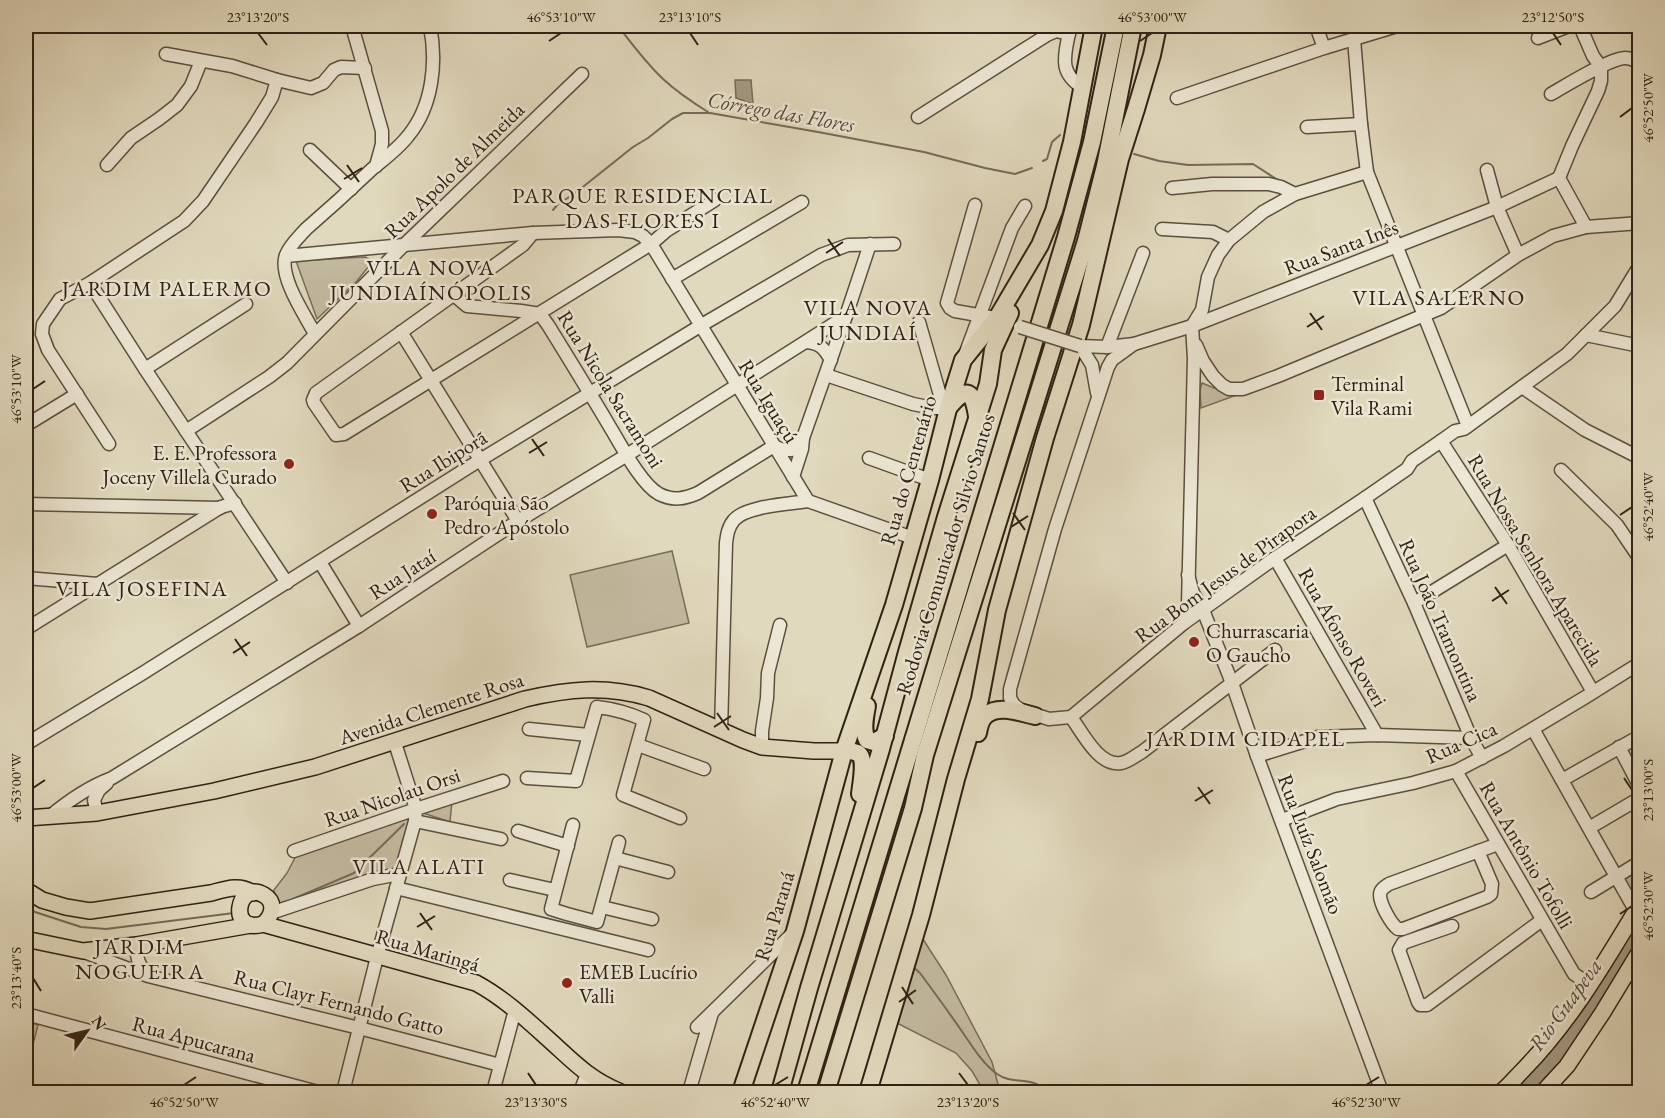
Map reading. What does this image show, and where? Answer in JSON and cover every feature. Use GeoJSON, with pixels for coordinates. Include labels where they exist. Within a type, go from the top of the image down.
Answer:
{"type":"FeatureCollection","features":[{"type":"Feature","properties":{"kind":"highway"},"geometry":{"type":"LineString","coordinates":[[778,1092],[988,384],[993,350],[1006,325],[1054,211],[1070,153],[1094,26]]}},
{"type":"Feature","properties":{"kind":"highway","name":"Rodovia Comunicador Silvio Santos"},"geometry":{"type":"LineString","coordinates":[[806,1092],[1066,237],[1092,142],[1116,26]]}},
{"type":"Feature","properties":{"kind":"highway","name":"Rodovia Comunicador Silvio Santos"},"geometry":{"type":"LineString","coordinates":[[826,1092],[913,808],[924,755],[1083,252],[1105,166],[1133,26]]}},
{"type":"Feature","properties":{"kind":"highway"},"geometry":{"type":"LineString","coordinates":[[1105,166],[1149,26]]}},
{"type":"Feature","properties":{"kind":"highway"},"geometry":{"type":"LineString","coordinates":[[868,1092],[921,915],[956,779],[980,699],[997,610],[1045,438],[1081,325],[1111,192],[1149,66],[1158,26]]}},
{"type":"Feature","properties":{"kind":"highway"},"geometry":{"type":"LineString","coordinates":[[963,360],[1006,325]]}},
{"type":"Feature","properties":{"kind":"highway","name":"Rua do Centenário"},"geometry":{"type":"LineString","coordinates":[[844,751],[879,650],[963,360]]}},
{"type":"Feature","properties":{"kind":"highway"},"geometry":{"type":"LineString","coordinates":[[949,408],[961,395],[971,395],[977,416]]}},
{"type":"Feature","properties":{"kind":"highway"},"geometry":{"type":"LineString","coordinates":[[879,650],[864,728],[865,737],[871,742],[885,736]]}},
{"type":"Feature","properties":{"kind":"highway"},"geometry":{"type":"LineString","coordinates":[[956,779],[968,767],[980,723],[986,715],[994,711],[1008,710],[1035,716]]}},
{"type":"Feature","properties":{"kind":"highway"},"geometry":{"type":"LineString","coordinates":[[844,751],[859,754],[863,770],[850,851]]}},
{"type":"Feature","properties":{"kind":"highway","name":"Rua Paraná"},"geometry":{"type":"LineString","coordinates":[[742,1091],[795,931],[844,751]]}},
{"type":"Feature","properties":{"kind":"main road","name":"Avenida Clemente Rosa"},"geometry":{"type":"LineString","coordinates":[[26,818],[96,813],[214,791],[305,770],[395,743],[525,699],[553,692],[583,689],[629,693],[672,708],[762,747],[844,751]]}},
{"type":"Feature","properties":{"kind":"main road"},"geometry":{"type":"LineString","coordinates":[[26,890],[42,900],[90,911],[237,887],[261,894],[269,899],[272,908],[262,920],[136,945],[83,951]]}},
{"type":"Feature","properties":{"kind":"main road"},"geometry":{"type":"LineString","coordinates":[[211,893],[234,898],[240,904]]}},
{"type":"Feature","properties":{"kind":"main road"},"geometry":{"type":"LineString","coordinates":[[253,893],[245,897],[240,904],[242,919],[262,920]]}},
{"type":"Feature","properties":{"kind":"main road"},"geometry":{"type":"LineString","coordinates":[[1500,1092],[1543,1050],[1575,1007],[1637,907]]}},
{"type":"Feature","properties":{"kind":"main road","name":"Rua Maringá"},"geometry":{"type":"LineString","coordinates":[[262,920],[377,957],[476,983],[521,1015],[586,1074],[609,1088],[621,1092]]}},
{"type":"Feature","properties":{"kind":"main road","name":"Rua Clayr Fernando Gatto"},"geometry":{"type":"LineString","coordinates":[[27,939],[83,951]]}},
{"type":"Feature","properties":{"kind":"main road"},"geometry":{"type":"LineString","coordinates":[[1543,1092],[1567,1066],[1604,1012],[1640,951]]}},
{"type":"Feature","properties":{"kind":"street"},"geometry":{"type":"LineString","coordinates":[[352,26],[382,131],[382,144],[375,167]]}},
{"type":"Feature","properties":{"kind":"street"},"geometry":{"type":"LineString","coordinates":[[315,334],[286,276],[285,256],[306,229],[395,151],[409,135],[424,108],[431,81],[434,61],[430,26]]}},
{"type":"Feature","properties":{"kind":"street"},"geometry":{"type":"LineString","coordinates":[[1316,26],[1324,48]]}},
{"type":"Feature","properties":{"kind":"street"},"geometry":{"type":"LineString","coordinates":[[1177,98],[1397,26]]}},
{"type":"Feature","properties":{"kind":"street"},"geometry":{"type":"LineString","coordinates":[[1538,38],[1569,26]]}},
{"type":"Feature","properties":{"kind":"street"},"geometry":{"type":"LineString","coordinates":[[1580,26],[1593,56],[1601,67],[1601,81],[1559,178],[1586,226]]}},
{"type":"Feature","properties":{"kind":"street"},"geometry":{"type":"LineString","coordinates":[[918,117],[1047,35],[1069,28],[1065,67],[1072,80],[1083,88]]}},
{"type":"Feature","properties":{"kind":"street"},"geometry":{"type":"LineString","coordinates":[[1354,39],[1367,172],[1466,428]]}},
{"type":"Feature","properties":{"kind":"street"},"geometry":{"type":"LineString","coordinates":[[166,54],[232,66],[311,88],[323,83],[334,70],[341,67],[365,68]]}},
{"type":"Feature","properties":{"kind":"street"},"geometry":{"type":"LineString","coordinates":[[1551,94],[1601,67],[1625,58],[1640,63]]}},
{"type":"Feature","properties":{"kind":"street"},"geometry":{"type":"LineString","coordinates":[[107,165],[130,138],[177,105],[191,86],[201,61]]}},
{"type":"Feature","properties":{"kind":"street","name":"Rua Apolo de Almeida"},"geometry":{"type":"LineString","coordinates":[[186,431],[287,363],[404,245],[582,74]]}},
{"type":"Feature","properties":{"kind":"street"},"geometry":{"type":"LineString","coordinates":[[109,444],[48,350],[42,334],[43,324],[60,299],[90,283],[184,221],[195,211],[256,123],[272,97],[277,80]]}},
{"type":"Feature","properties":{"kind":"street"},"geometry":{"type":"LineString","coordinates":[[1307,127],[1361,124]]}},
{"type":"Feature","properties":{"kind":"street"},"geometry":{"type":"LineString","coordinates":[[382,131],[387,137],[395,140],[409,135]]}},
{"type":"Feature","properties":{"kind":"street"},"geometry":{"type":"LineString","coordinates":[[310,150],[351,189]]}},
{"type":"Feature","properties":{"kind":"street"},"geometry":{"type":"LineString","coordinates":[[1487,170],[1497,207],[1518,255]]}},
{"type":"Feature","properties":{"kind":"street"},"geometry":{"type":"LineString","coordinates":[[1184,623],[1188,605],[1194,340],[1192,326],[1202,310],[1208,277],[1218,255],[1229,240],[1263,212],[1295,194],[1367,172]]}},
{"type":"Feature","properties":{"kind":"street","name":"Rua Santa Inês"},"geometry":{"type":"LineString","coordinates":[[1134,344],[1192,326],[1497,207],[1559,178]]}},
{"type":"Feature","properties":{"kind":"street"},"geometry":{"type":"LineString","coordinates":[[1172,188],[1212,184],[1269,184],[1295,194]]}},
{"type":"Feature","properties":{"kind":"street"},"geometry":{"type":"LineString","coordinates":[[533,233],[523,245],[316,393],[312,400],[336,435],[344,434],[540,314],[651,244],[666,231],[715,200]]}},
{"type":"Feature","properties":{"kind":"street"},"geometry":{"type":"LineString","coordinates":[[672,279],[802,202]]}},
{"type":"Feature","properties":{"kind":"street"},"geometry":{"type":"LineString","coordinates":[[975,205],[947,303],[950,308],[1080,346],[1107,347],[1134,344]]}},
{"type":"Feature","properties":{"kind":"street","name":"Rua do Centenário"},"geometry":{"type":"LineString","coordinates":[[963,360],[1012,228],[1025,206]]}},
{"type":"Feature","properties":{"kind":"street"},"geometry":{"type":"LineString","coordinates":[[1194,340],[1203,361],[1222,385],[1243,389],[1453,301],[1518,255],[1553,236],[1586,226],[1640,223]]}},
{"type":"Feature","properties":{"kind":"street"},"geometry":{"type":"LineString","coordinates":[[1162,229],[1213,232],[1229,240]]}},
{"type":"Feature","properties":{"kind":"street","name":"Rua Iguaçú"},"geometry":{"type":"LineString","coordinates":[[533,233],[618,230],[635,232],[644,236],[808,501]]}},
{"type":"Feature","properties":{"kind":"street"},"geometry":{"type":"LineString","coordinates":[[285,256],[533,233]]}},
{"type":"Feature","properties":{"kind":"street"},"geometry":{"type":"LineString","coordinates":[[793,477],[803,438],[870,244]]}},
{"type":"Feature","properties":{"kind":"street","name":"Rua Ibiporã"},"geometry":{"type":"LineString","coordinates":[[26,744],[287,583],[480,460],[821,255],[848,245],[894,244]]}},
{"type":"Feature","properties":{"kind":"street"},"geometry":{"type":"LineString","coordinates":[[1107,347],[1143,253]]}},
{"type":"Feature","properties":{"kind":"street","name":"Rua Bom Jesus de Pirapora"},"geometry":{"type":"LineString","coordinates":[[1071,717],[1203,609],[1407,469],[1417,467],[1443,444],[1458,439],[1466,428],[1567,354],[1616,306],[1638,270]]}},
{"type":"Feature","properties":{"kind":"street"},"geometry":{"type":"LineString","coordinates":[[90,283],[287,583]]}},
{"type":"Feature","properties":{"kind":"street"},"geometry":{"type":"LineString","coordinates":[[454,295],[467,306],[521,310],[540,314]]}},
{"type":"Feature","properties":{"kind":"street"},"geometry":{"type":"LineString","coordinates":[[145,369],[246,304]]}},
{"type":"Feature","properties":{"kind":"street","name":"Rua Nicola Sacramoni"},"geometry":{"type":"LineString","coordinates":[[540,314],[627,455],[650,487],[658,494],[673,499],[685,498],[698,493],[774,446]]}},
{"type":"Feature","properties":{"kind":"street","name":"Rua Jataí"},"geometry":{"type":"LineString","coordinates":[[49,818],[95,784],[112,778],[359,626],[518,521],[627,455],[846,316]]}},
{"type":"Feature","properties":{"kind":"street"},"geometry":{"type":"LineString","coordinates":[[919,322],[940,395],[949,408]]}},
{"type":"Feature","properties":{"kind":"street"},"geometry":{"type":"LineString","coordinates":[[401,332],[518,521]]}},
{"type":"Feature","properties":{"kind":"street"},"geometry":{"type":"LineString","coordinates":[[1587,335],[1640,346]]}},
{"type":"Feature","properties":{"kind":"street"},"geometry":{"type":"LineString","coordinates":[[806,342],[819,344],[831,360]]}},
{"type":"Feature","properties":{"kind":"street"},"geometry":{"type":"LineString","coordinates":[[1134,344],[1112,360],[1097,398],[1055,530],[1010,688],[1010,698],[1014,705],[1035,716],[1049,719],[1071,717],[1098,755],[1111,764],[1120,763],[1142,752],[1275,650]]}},
{"type":"Feature","properties":{"kind":"street"},"geometry":{"type":"LineString","coordinates":[[1080,346],[1092,364],[1097,398]]}},
{"type":"Feature","properties":{"kind":"street"},"geometry":{"type":"LineString","coordinates":[[826,375],[914,404],[933,408],[949,408]]}},
{"type":"Feature","properties":{"kind":"street"},"geometry":{"type":"LineString","coordinates":[[1522,387],[1585,430],[1640,458]]}},
{"type":"Feature","properties":{"kind":"street"},"geometry":{"type":"LineString","coordinates":[[27,424],[77,394]]}},
{"type":"Feature","properties":{"kind":"street"},"geometry":{"type":"LineString","coordinates":[[774,446],[783,450],[792,450],[803,438]]}},
{"type":"Feature","properties":{"kind":"street","name":"Rua Nossa Senhora Aparecida"},"geometry":{"type":"LineString","coordinates":[[1443,444],[1508,545],[1593,692]]}},
{"type":"Feature","properties":{"kind":"street"},"geometry":{"type":"LineString","coordinates":[[869,458],[930,480]]}},
{"type":"Feature","properties":{"kind":"street"},"geometry":{"type":"LineString","coordinates":[[1562,470],[1617,525],[1640,559]]}},
{"type":"Feature","properties":{"kind":"street","name":"Rua João Tramontina"},"geometry":{"type":"LineString","coordinates":[[1365,498],[1414,603],[1471,738],[1482,758]]}},
{"type":"Feature","properties":{"kind":"street"},"geometry":{"type":"LineString","coordinates":[[721,731],[726,543],[729,528],[735,519],[747,512],[808,501],[913,538]]}},
{"type":"Feature","properties":{"kind":"street"},"geometry":{"type":"LineString","coordinates":[[26,629],[221,507],[235,503]]}},
{"type":"Feature","properties":{"kind":"street"},"geometry":{"type":"LineString","coordinates":[[26,504],[221,507]]}},
{"type":"Feature","properties":{"kind":"street"},"geometry":{"type":"LineString","coordinates":[[1414,603],[1508,545]]}},
{"type":"Feature","properties":{"kind":"street","name":"Rua Afonso Roveri"},"geometry":{"type":"LineString","coordinates":[[1275,558],[1377,735]]}},
{"type":"Feature","properties":{"kind":"street"},"geometry":{"type":"LineString","coordinates":[[320,562],[359,626]]}},
{"type":"Feature","properties":{"kind":"street","name":"Rua Luíz Salomão"},"geometry":{"type":"LineString","coordinates":[[1188,576],[1232,684],[1382,1092]]}},
{"type":"Feature","properties":{"kind":"street"},"geometry":{"type":"LineString","coordinates":[[26,578],[98,584]]}},
{"type":"Feature","properties":{"kind":"street"},"geometry":{"type":"LineString","coordinates":[[762,747],[768,673],[780,625]]}},
{"type":"Feature","properties":{"kind":"street","name":"Rua Cica"},"geometry":{"type":"LineString","coordinates":[[1282,820],[1337,799],[1413,783],[1456,771],[1533,729],[1640,663]]}},
{"type":"Feature","properties":{"kind":"street"},"geometry":{"type":"LineString","coordinates":[[614,709],[629,693]]}},
{"type":"Feature","properties":{"kind":"street"},"geometry":{"type":"LineString","coordinates":[[628,713],[629,693]]}},
{"type":"Feature","properties":{"kind":"street"},"geometry":{"type":"LineString","coordinates":[[527,778],[576,781],[597,707],[614,709],[644,720],[623,795],[680,818]]}},
{"type":"Feature","properties":{"kind":"street"},"geometry":{"type":"LineString","coordinates":[[529,729],[588,735]]}},
{"type":"Feature","properties":{"kind":"street"},"geometry":{"type":"LineString","coordinates":[[1533,729],[1616,877],[1637,907]]}},
{"type":"Feature","properties":{"kind":"street"},"geometry":{"type":"LineString","coordinates":[[1257,756],[1318,736],[1471,738]]}},
{"type":"Feature","properties":{"kind":"street"},"geometry":{"type":"LineString","coordinates":[[1562,780],[1640,736]]}},
{"type":"Feature","properties":{"kind":"street"},"geometry":{"type":"LineString","coordinates":[[343,1092],[415,815],[395,743]]}},
{"type":"Feature","properties":{"kind":"street"},"geometry":{"type":"LineString","coordinates":[[638,745],[705,769]]}},
{"type":"Feature","properties":{"kind":"street"},"geometry":{"type":"LineString","coordinates":[[1619,747],[1640,787]]}},
{"type":"Feature","properties":{"kind":"street","name":"Rua Antônio Tofolli"},"geometry":{"type":"LineString","coordinates":[[1456,771],[1574,974],[1589,984]]}},
{"type":"Feature","properties":{"kind":"street"},"geometry":{"type":"LineString","coordinates":[[96,813],[94,800],[99,790],[112,778]]}},
{"type":"Feature","properties":{"kind":"street","name":"Rua Nicolau Orsi"},"geometry":{"type":"LineString","coordinates":[[294,851],[415,815],[503,782]]}},
{"type":"Feature","properties":{"kind":"street"},"geometry":{"type":"LineString","coordinates":[[1589,828],[1640,798]]}},
{"type":"Feature","properties":{"kind":"street"},"geometry":{"type":"LineString","coordinates":[[415,815],[501,839]]}},
{"type":"Feature","properties":{"kind":"street"},"geometry":{"type":"LineString","coordinates":[[573,825],[551,909],[567,915],[597,922],[619,842]]}},
{"type":"Feature","properties":{"kind":"street"},"geometry":{"type":"LineString","coordinates":[[518,831],[568,846]]}},
{"type":"Feature","properties":{"kind":"street"},"geometry":{"type":"LineString","coordinates":[[1478,851],[1492,884],[1491,894],[1403,929],[1398,929],[1390,922],[1380,896],[1381,891],[1389,884],[1478,851],[1498,844]]}},
{"type":"Feature","properties":{"kind":"street"},"geometry":{"type":"LineString","coordinates":[[615,858],[668,872]]}},
{"type":"Feature","properties":{"kind":"street"},"geometry":{"type":"LineString","coordinates":[[1591,892],[1640,862]]}},
{"type":"Feature","properties":{"kind":"street"},"geometry":{"type":"LineString","coordinates":[[262,920],[373,879],[399,874]]}},
{"type":"Feature","properties":{"kind":"street"},"geometry":{"type":"LineString","coordinates":[[510,879],[555,890]]}},
{"type":"Feature","properties":{"kind":"street"},"geometry":{"type":"LineString","coordinates":[[396,888],[648,950]]}},
{"type":"Feature","properties":{"kind":"street"},"geometry":{"type":"LineString","coordinates":[[602,907],[652,919]]}},
{"type":"Feature","properties":{"kind":"street"},"geometry":{"type":"LineString","coordinates":[[564,930],[567,915]]}},
{"type":"Feature","properties":{"kind":"street"},"geometry":{"type":"LineString","coordinates":[[578,933],[583,918]]}},
{"type":"Feature","properties":{"kind":"street"},"geometry":{"type":"LineString","coordinates":[[1452,926],[1403,943],[1399,950],[1420,1005],[1427,1005],[1542,920]]}},
{"type":"Feature","properties":{"kind":"street"},"geometry":{"type":"LineString","coordinates":[[697,1027],[795,931]]}},
{"type":"Feature","properties":{"kind":"street"},"geometry":{"type":"LineString","coordinates":[[136,945],[137,961],[148,976]]}},
{"type":"Feature","properties":{"kind":"street","name":"Rua Clayr Fernando Gatto"},"geometry":{"type":"LineString","coordinates":[[83,951],[148,976],[500,1065]]}},
{"type":"Feature","properties":{"kind":"street"},"geometry":{"type":"LineString","coordinates":[[689,1092],[713,1011]]}},
{"type":"Feature","properties":{"kind":"street","name":"Rua Apucarana"},"geometry":{"type":"LineString","coordinates":[[26,1014],[318,1092]]}},
{"type":"Feature","properties":{"kind":"street"},"geometry":{"type":"LineString","coordinates":[[493,1092],[510,1030],[521,1015]]}},
{"type":"Feature","properties":{"kind":"street"},"geometry":{"type":"LineString","coordinates":[[580,1092],[586,1074]]}},
{"type":"Feature","properties":{"kind":"shaded area"},"geometry":{"type":"Polygon","coordinates":[[[735,80],[751,80],[753,104],[736,98],[735,80]]]}},
{"type":"Feature","properties":{"kind":"shaded area"},"geometry":{"type":"Polygon","coordinates":[[[365,257],[373,261],[357,281],[317,319],[296,261],[365,257]]]}},
{"type":"Feature","properties":{"kind":"shaded area"},"geometry":{"type":"Polygon","coordinates":[[[1202,383],[1234,396],[1201,408],[1202,383]]]}},
{"type":"Feature","properties":{"kind":"shaded area"},"geometry":{"type":"Polygon","coordinates":[[[672,551],[689,623],[587,647],[570,575],[672,551]]]}},
{"type":"Feature","properties":{"kind":"shaded area"},"geometry":{"type":"Polygon","coordinates":[[[452,801],[450,822],[423,813],[424,811],[452,801]]]}},
{"type":"Feature","properties":{"kind":"shaded area"},"geometry":{"type":"Polygon","coordinates":[[[412,812],[397,871],[276,904],[274,890],[287,873],[297,854],[412,812]]]}},
{"type":"Feature","properties":{"kind":"shaded area"},"geometry":{"type":"Polygon","coordinates":[[[1639,869],[1639,891],[1634,898],[1622,879],[1639,869]]]}},
{"type":"Feature","properties":{"kind":"shaded area"},"geometry":{"type":"Polygon","coordinates":[[[919,933],[946,975],[992,1062],[999,1092],[979,1092],[979,1083],[972,1071],[956,1053],[897,1023],[919,933]]]}},
{"type":"Feature","properties":{"kind":"shaded area"},"geometry":{"type":"Polygon","coordinates":[[[26,1021],[38,1025],[26,1072],[26,1021]]]}},
{"type":"Feature","properties":{"kind":"waterway"},"geometry":{"type":"LineString","coordinates":[[618,26],[663,79],[708,112]]}},
{"type":"Feature","properties":{"kind":"waterway","name":"Córrego das Flores"},"geometry":{"type":"LineString","coordinates":[[553,210],[633,147],[683,113],[710,113],[818,132],[924,152],[1015,174],[1032,168]]}},
{"type":"Feature","properties":{"kind":"waterway","name":"Córrego das Flores"},"geometry":{"type":"LineString","coordinates":[[1043,161],[1047,159],[1052,142],[1060,135]]}},
{"type":"Feature","properties":{"kind":"waterway","name":"Córrego das Flores"},"geometry":{"type":"LineString","coordinates":[[1134,154],[1159,161],[1188,165],[1253,164],[1281,182]]}},
{"type":"Feature","properties":{"kind":"waterway"},"geometry":{"type":"LineString","coordinates":[[293,899],[354,873],[404,824]]}},
{"type":"Feature","properties":{"kind":"waterway"},"geometry":{"type":"LineString","coordinates":[[26,907],[81,927],[106,929],[234,913]]}},
{"type":"Feature","properties":{"kind":"waterway","name":"Rio Guapeva"},"geometry":{"type":"LineString","coordinates":[[1519,1092],[1536,1077],[1569,1040],[1640,936]]}},
{"type":"Feature","properties":{"kind":"waterway"},"geometry":{"type":"LineString","coordinates":[[912,966],[920,973],[992,1070],[1009,1079],[1034,1083],[1048,1092]]}},
{"type":"Feature","properties":{"kind":"place","name":"Terminal Vila Rami"},"geometry":{"type":"Point","coordinates":[1319,395]}},
{"type":"Feature","properties":{"kind":"place","name":"E. E. Professora Joceny Villela Curado"},"geometry":{"type":"Point","coordinates":[289,464]}},
{"type":"Feature","properties":{"kind":"place","name":"Paróquia São Pedro Apóstolo"},"geometry":{"type":"Point","coordinates":[432,514]}},
{"type":"Feature","properties":{"kind":"place","name":"Churrascaria O Gaucho"},"geometry":{"type":"Point","coordinates":[1194,642]}},
{"type":"Feature","properties":{"kind":"place","name":"EMEB Lucírio Valli"},"geometry":{"type":"Point","coordinates":[567,983]}},
{"type":"Feature","properties":{"kind":"district","name":"PARQUE RESIDENCIAL DAS FLORES I"},"geometry":{"type":"Point","coordinates":[643,208]}},
{"type":"Feature","properties":{"kind":"district","name":"VILA NOVA JUNDIAÍNÓPOLIS"},"geometry":{"type":"Point","coordinates":[431,280]}},
{"type":"Feature","properties":{"kind":"district","name":"JARDIM PALERMO"},"geometry":{"type":"Point","coordinates":[167,288]}},
{"type":"Feature","properties":{"kind":"district","name":"VILA SALERNO"},"geometry":{"type":"Point","coordinates":[1439,297]}},
{"type":"Feature","properties":{"kind":"district","name":"VILA NOVA JUNDIAÍ"},"geometry":{"type":"Point","coordinates":[868,320]}},
{"type":"Feature","properties":{"kind":"district","name":"VILA JOSEFINA"},"geometry":{"type":"Point","coordinates":[142,588]}},
{"type":"Feature","properties":{"kind":"district","name":"JARDIM CIDAPEL"},"geometry":{"type":"Point","coordinates":[1246,738]}},
{"type":"Feature","properties":{"kind":"district","name":"VILA ALATI"},"geometry":{"type":"Point","coordinates":[419,866]}},
{"type":"Feature","properties":{"kind":"district","name":"JARDIM NOGUEIRA"},"geometry":{"type":"Point","coordinates":[140,958]}}]}
